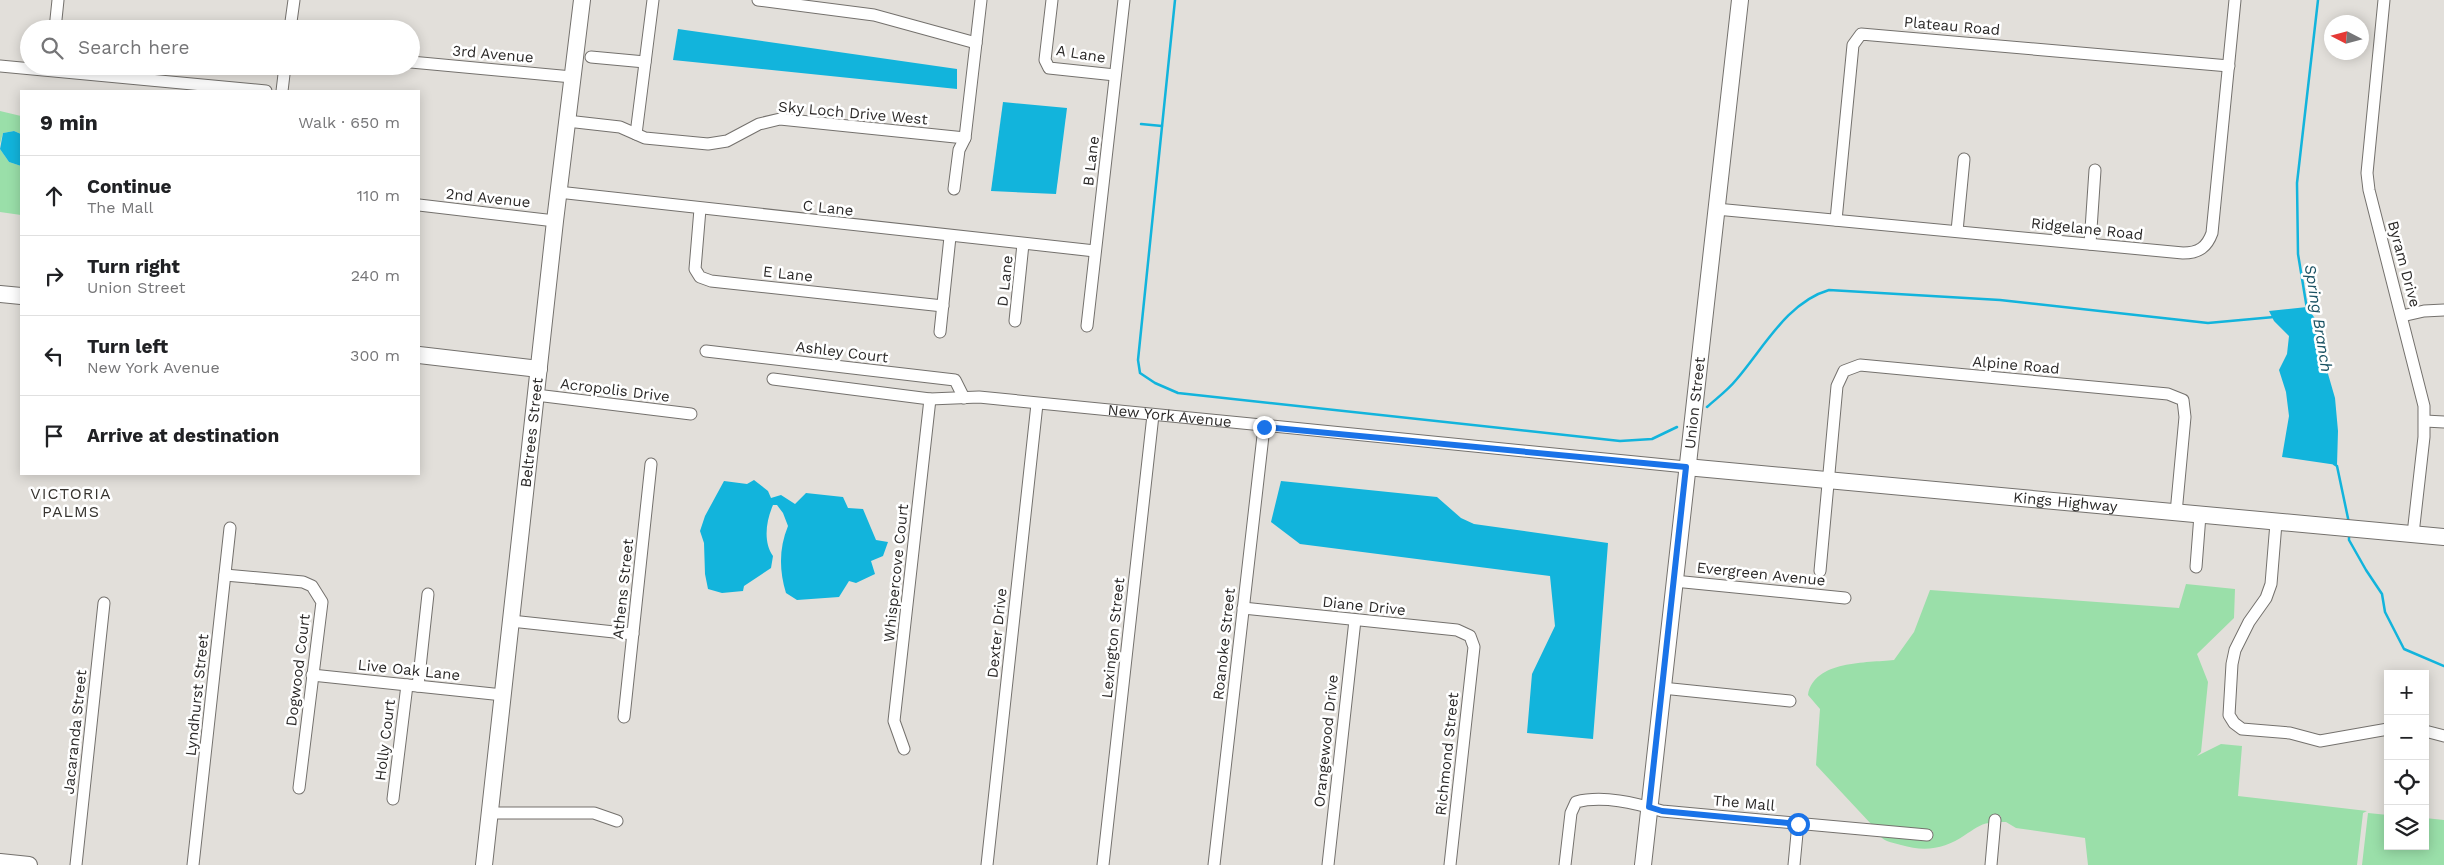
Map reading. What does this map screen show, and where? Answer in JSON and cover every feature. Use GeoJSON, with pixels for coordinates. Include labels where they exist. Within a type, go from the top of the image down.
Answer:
{"type":"FeatureCollection","features":[{"type":"Feature","properties":{"kind":"street"},"geometry":{"type":"LineString","coordinates":[[56,20],[58,0]]}},
{"type":"Feature","properties":{"kind":"street"},"geometry":{"type":"LineString","coordinates":[[291,20],[294,0]]}},
{"type":"Feature","properties":{"kind":"street","name":"Beltrees Street"},"geometry":{"type":"LineString","coordinates":[[484,865],[558,192],[582,0]]}},
{"type":"Feature","properties":{"kind":"street"},"geometry":{"type":"LineString","coordinates":[[636,134],[653,0]]}},
{"type":"Feature","properties":{"kind":"street"},"geometry":{"type":"LineString","coordinates":[[758,0],[840,5],[976,43]]}},
{"type":"Feature","properties":{"kind":"street"},"geometry":{"type":"LineString","coordinates":[[954,189],[959,150],[964,138],[981,0]]}},
{"type":"Feature","properties":{"kind":"street","name":"A Lane"},"geometry":{"type":"LineString","coordinates":[[1052,0],[1045,60],[1049,68],[1115,75]]}},
{"type":"Feature","properties":{"kind":"street","name":"B Lane"},"geometry":{"type":"LineString","coordinates":[[1087,326],[1124,0]]}},
{"type":"Feature","properties":{"kind":"street","name":"Union Street"},"geometry":{"type":"LineString","coordinates":[[1643,865],[1686,467],[1740,0]]}},
{"type":"Feature","properties":{"kind":"street","name":"Ridgelane Road"},"geometry":{"type":"LineString","coordinates":[[1716,209],[2183,253],[2202,250],[2209,242],[2212,233],[2235,0]]}},
{"type":"Feature","properties":{"kind":"street","name":"Byram Drive"},"geometry":{"type":"LineString","coordinates":[[2384,0],[2367,173],[2369,190],[2422,389],[2425,420],[2413,534]]}},
{"type":"Feature","properties":{"kind":"street","name":"Plateau Road"},"geometry":{"type":"LineString","coordinates":[[1836,220],[1853,45],[1861,34],[2229,66]]}},
{"type":"Feature","properties":{"kind":"street"},"geometry":{"type":"LineString","coordinates":[[591,57],[645,62]]}},
{"type":"Feature","properties":{"kind":"street","name":"3rd Avenue"},"geometry":{"type":"LineString","coordinates":[[420,63],[572,77]]}},
{"type":"Feature","properties":{"kind":"street"},"geometry":{"type":"LineString","coordinates":[[0,66],[20,67]]}},
{"type":"Feature","properties":{"kind":"street"},"geometry":{"type":"LineString","coordinates":[[109,75],[256,90]]}},
{"type":"Feature","properties":{"kind":"street"},"geometry":{"type":"LineString","coordinates":[[282,90],[284,75]]}},
{"type":"Feature","properties":{"kind":"street","name":"Sky Loch Drive West"},"geometry":{"type":"LineString","coordinates":[[567,121],[620,127],[645,138],[718,144],[764,122],[780,119],[964,138]]}},
{"type":"Feature","properties":{"kind":"street"},"geometry":{"type":"LineString","coordinates":[[1957,231],[1964,159]]}},
{"type":"Feature","properties":{"kind":"street"},"geometry":{"type":"LineString","coordinates":[[2090,244],[2095,170]]}},
{"type":"Feature","properties":{"kind":"street","name":"C Lane"},"geometry":{"type":"LineString","coordinates":[[558,192],[950,237],[1095,251]]}},
{"type":"Feature","properties":{"kind":"street","name":"2nd Avenue"},"geometry":{"type":"LineString","coordinates":[[420,205],[555,221]]}},
{"type":"Feature","properties":{"kind":"street","name":"E Lane"},"geometry":{"type":"LineString","coordinates":[[700,209],[694,259],[695,268],[700,277],[705,279],[943,306]]}},
{"type":"Feature","properties":{"kind":"street"},"geometry":{"type":"LineString","coordinates":[[940,332],[950,237]]}},
{"type":"Feature","properties":{"kind":"street","name":"D Lane"},"geometry":{"type":"LineString","coordinates":[[1016,321],[1024,244]]}},
{"type":"Feature","properties":{"kind":"street"},"geometry":{"type":"LineString","coordinates":[[0,294],[20,296]]}},
{"type":"Feature","properties":{"kind":"street"},"geometry":{"type":"LineString","coordinates":[[2402,316],[2424,311],[2444,310]]}},
{"type":"Feature","properties":{"kind":"street","name":"Ashley Court"},"geometry":{"type":"LineString","coordinates":[[706,351],[955,380],[964,398]]}},
{"type":"Feature","properties":{"kind":"street"},"geometry":{"type":"LineString","coordinates":[[420,355],[539,369]]}},
{"type":"Feature","properties":{"kind":"street","name":"Alpine Road"},"geometry":{"type":"LineString","coordinates":[[1829,479],[1838,386],[1840,377],[1851,367],[1860,365],[2168,394],[2183,400],[2185,417],[2176,513]]}},
{"type":"Feature","properties":{"kind":"street","name":"New York Avenue"},"geometry":{"type":"LineString","coordinates":[[772,379],[930,399],[979,397],[1264,427],[1686,467]]}},
{"type":"Feature","properties":{"kind":"street","name":"Acropolis Drive"},"geometry":{"type":"LineString","coordinates":[[536,395],[691,414]]}},
{"type":"Feature","properties":{"kind":"street","name":"Whispercove Court"},"geometry":{"type":"LineString","coordinates":[[904,749],[894,721],[930,399]]}},
{"type":"Feature","properties":{"kind":"street","name":"Dexter Drive"},"geometry":{"type":"LineString","coordinates":[[986,865],[1037,404]]}},
{"type":"Feature","properties":{"kind":"street","name":"Lexington Street"},"geometry":{"type":"LineString","coordinates":[[1103,865],[1153,415]]}},
{"type":"Feature","properties":{"kind":"street"},"geometry":{"type":"LineString","coordinates":[[2425,420],[2444,422]]}},
{"type":"Feature","properties":{"kind":"street","name":"Roanoke Street"},"geometry":{"type":"LineString","coordinates":[[1214,865],[1264,427]]}},
{"type":"Feature","properties":{"kind":"street","name":"Athens Street"},"geometry":{"type":"LineString","coordinates":[[624,717],[651,464]]}},
{"type":"Feature","properties":{"kind":"street","name":"Kings Highway"},"geometry":{"type":"LineString","coordinates":[[1686,467],[1829,479],[2276,523],[2444,537]]}},
{"type":"Feature","properties":{"kind":"street"},"geometry":{"type":"LineString","coordinates":[[1820,571],[1829,479]]}},
{"type":"Feature","properties":{"kind":"street"},"geometry":{"type":"LineString","coordinates":[[2196,567],[2200,515]]}},
{"type":"Feature","properties":{"kind":"street"},"geometry":{"type":"LineString","coordinates":[[2276,523],[2271,584],[2266,598],[2248,622],[2236,650],[2231,673],[2229,715],[2234,723],[2242,729],[2290,733],[2320,741],[2384,731]]}},
{"type":"Feature","properties":{"kind":"street","name":"Lyndhurst Street"},"geometry":{"type":"LineString","coordinates":[[193,865],[230,528]]}},
{"type":"Feature","properties":{"kind":"street","name":"Dogwood Court"},"geometry":{"type":"LineString","coordinates":[[225,575],[303,582],[312,586],[322,602],[299,788]]}},
{"type":"Feature","properties":{"kind":"street","name":"Evergreen Avenue"},"geometry":{"type":"LineString","coordinates":[[1674,581],[1845,598]]}},
{"type":"Feature","properties":{"kind":"street","name":"Holly Court"},"geometry":{"type":"LineString","coordinates":[[393,799],[428,594]]}},
{"type":"Feature","properties":{"kind":"street","name":"Jacaranda Street"},"geometry":{"type":"LineString","coordinates":[[76,865],[104,603]]}},
{"type":"Feature","properties":{"kind":"street","name":"Diane Drive"},"geometry":{"type":"LineString","coordinates":[[1243,608],[1457,630],[1470,636],[1474,647]]}},
{"type":"Feature","properties":{"kind":"street","name":"Orangewood Drive"},"geometry":{"type":"LineString","coordinates":[[1328,865],[1354,620]]}},
{"type":"Feature","properties":{"kind":"street"},"geometry":{"type":"LineString","coordinates":[[511,621],[633,634]]}},
{"type":"Feature","properties":{"kind":"street","name":"Richmond Street"},"geometry":{"type":"LineString","coordinates":[[1450,865],[1474,647]]}},
{"type":"Feature","properties":{"kind":"street","name":"Live Oak Lane"},"geometry":{"type":"LineString","coordinates":[[312,675],[503,694]]}},
{"type":"Feature","properties":{"kind":"street"},"geometry":{"type":"LineString","coordinates":[[1662,688],[1790,702]]}},
{"type":"Feature","properties":{"kind":"street"},"geometry":{"type":"LineString","coordinates":[[2429,732],[2444,736]]}},
{"type":"Feature","properties":{"kind":"street","name":"The Mall"},"geometry":{"type":"LineString","coordinates":[[1565,865],[1571,813],[1576,802],[1590,798],[1649,807],[1662,811],[1927,835]]}},
{"type":"Feature","properties":{"kind":"street"},"geometry":{"type":"LineString","coordinates":[[490,813],[594,813],[617,821]]}},
{"type":"Feature","properties":{"kind":"street"},"geometry":{"type":"LineString","coordinates":[[1991,865],[1995,820]]}},
{"type":"Feature","properties":{"kind":"street"},"geometry":{"type":"LineString","coordinates":[[1794,865],[1798,824]]}},
{"type":"Feature","properties":{"kind":"street"},"geometry":{"type":"LineString","coordinates":[[0,862],[29,865]]}},
{"type":"Feature","properties":{"kind":"green space"},"geometry":{"type":"Polygon","coordinates":[[[0,111],[20,116],[20,134],[14,131],[3,133],[0,144],[0,111]]]}},
{"type":"Feature","properties":{"kind":"green space"},"geometry":{"type":"Polygon","coordinates":[[[0,149],[9,162],[20,166],[20,215],[0,212],[0,149]]]}},
{"type":"Feature","properties":{"kind":"green space"},"geometry":{"type":"Polygon","coordinates":[[[2186,584],[2235,589],[2234,618],[2197,654],[2208,682],[2201,752],[2197,756],[2221,744],[2242,746],[2238,796],[2367,811],[2363,813],[2357,865],[2088,865],[2085,838],[2016,828],[2006,822],[2000,822],[2001,816],[1991,815],[1989,823],[1950,843],[1927,849],[1910,847],[1884,840],[1880,836],[1932,840],[1933,831],[1872,825],[1816,765],[1820,709],[1808,695],[1812,684],[1820,675],[1831,669],[1857,663],[1894,660],[1914,632],[1930,590],[2179,608],[2186,584]]]}},
{"type":"Feature","properties":{"kind":"green space"},"geometry":{"type":"Polygon","coordinates":[[[2368,813],[2384,815],[2384,850],[2429,850],[2429,818],[2444,820],[2444,865],[2362,865],[2368,813]]]}},
{"type":"Feature","properties":{"kind":"water"},"geometry":{"type":"Polygon","coordinates":[[[678,29],[957,69],[957,89],[673,60],[678,29]]]}},
{"type":"Feature","properties":{"kind":"water"},"geometry":{"type":"Polygon","coordinates":[[[1003,102],[1067,108],[1056,194],[991,191],[1003,102]]]}},
{"type":"Feature","properties":{"kind":"water"},"geometry":{"type":"Polygon","coordinates":[[[14,131],[20,134],[20,166],[9,162],[0,149],[3,133],[14,131]]]}},
{"type":"Feature","properties":{"kind":"water"},"geometry":{"type":"Polygon","coordinates":[[[2307,307],[2316,320],[2324,360],[2335,398],[2338,431],[2337,465],[2282,457],[2289,416],[2286,392],[2279,370],[2287,354],[2289,336],[2274,321],[2269,311],[2307,307]]]}},
{"type":"Feature","properties":{"kind":"water"},"geometry":{"type":"Polygon","coordinates":[[[754,480],[768,491],[771,498],[781,495],[795,504],[806,493],[843,497],[848,508],[863,509],[876,540],[888,542],[883,556],[871,561],[875,574],[856,583],[849,581],[839,597],[797,600],[786,593],[781,559],[788,526],[783,513],[777,505],[773,505],[767,531],[768,544],[773,556],[771,568],[744,586],[743,591],[722,593],[708,589],[705,574],[704,543],[700,531],[705,516],[724,481],[747,484],[754,480]]]}},
{"type":"Feature","properties":{"kind":"water"},"geometry":{"type":"Polygon","coordinates":[[[1281,481],[1437,497],[1461,518],[1474,524],[1608,543],[1593,739],[1527,733],[1532,674],[1555,626],[1550,576],[1300,544],[1271,522],[1281,481]]]}},
{"type":"Feature","properties":{"kind":"waterway"},"geometry":{"type":"LineString","coordinates":[[1175,0],[1138,360],[1140,373],[1155,383],[1178,393],[1620,441],[1652,439],[1677,427]]}},
{"type":"Feature","properties":{"kind":"waterway","name":"Spring Branch"},"geometry":{"type":"LineString","coordinates":[[2307,309],[2298,254],[2297,183],[2318,0]]}},
{"type":"Feature","properties":{"kind":"waterway"},"geometry":{"type":"LineString","coordinates":[[1141,124],[1162,126]]}},
{"type":"Feature","properties":{"kind":"waterway"},"geometry":{"type":"LineString","coordinates":[[1707,407],[1733,384],[1788,316],[1814,296],[1829,290],[2000,300],[2208,323],[2274,317]]}},
{"type":"Feature","properties":{"kind":"waterway","name":"Spring Branch"},"geometry":{"type":"LineString","coordinates":[[2334,464],[2337,466],[2349,523]]}},
{"type":"Feature","properties":{"kind":"waterway","name":"Spring Branch"},"geometry":{"type":"LineString","coordinates":[[2349,534],[2349,540],[2382,594],[2385,612],[2404,649],[2444,666]]}},
{"type":"Feature","properties":{"kind":"district","name":"VICTORIA PALMS"},"geometry":{"type":"Point","coordinates":[71,502]}},
{"type":"Feature","properties":{"kind":"route"},"geometry":{"type":"LineString","coordinates":[[1264,427],[1686,467],[1649,807],[1662,811],[1798,824]]}}]}
